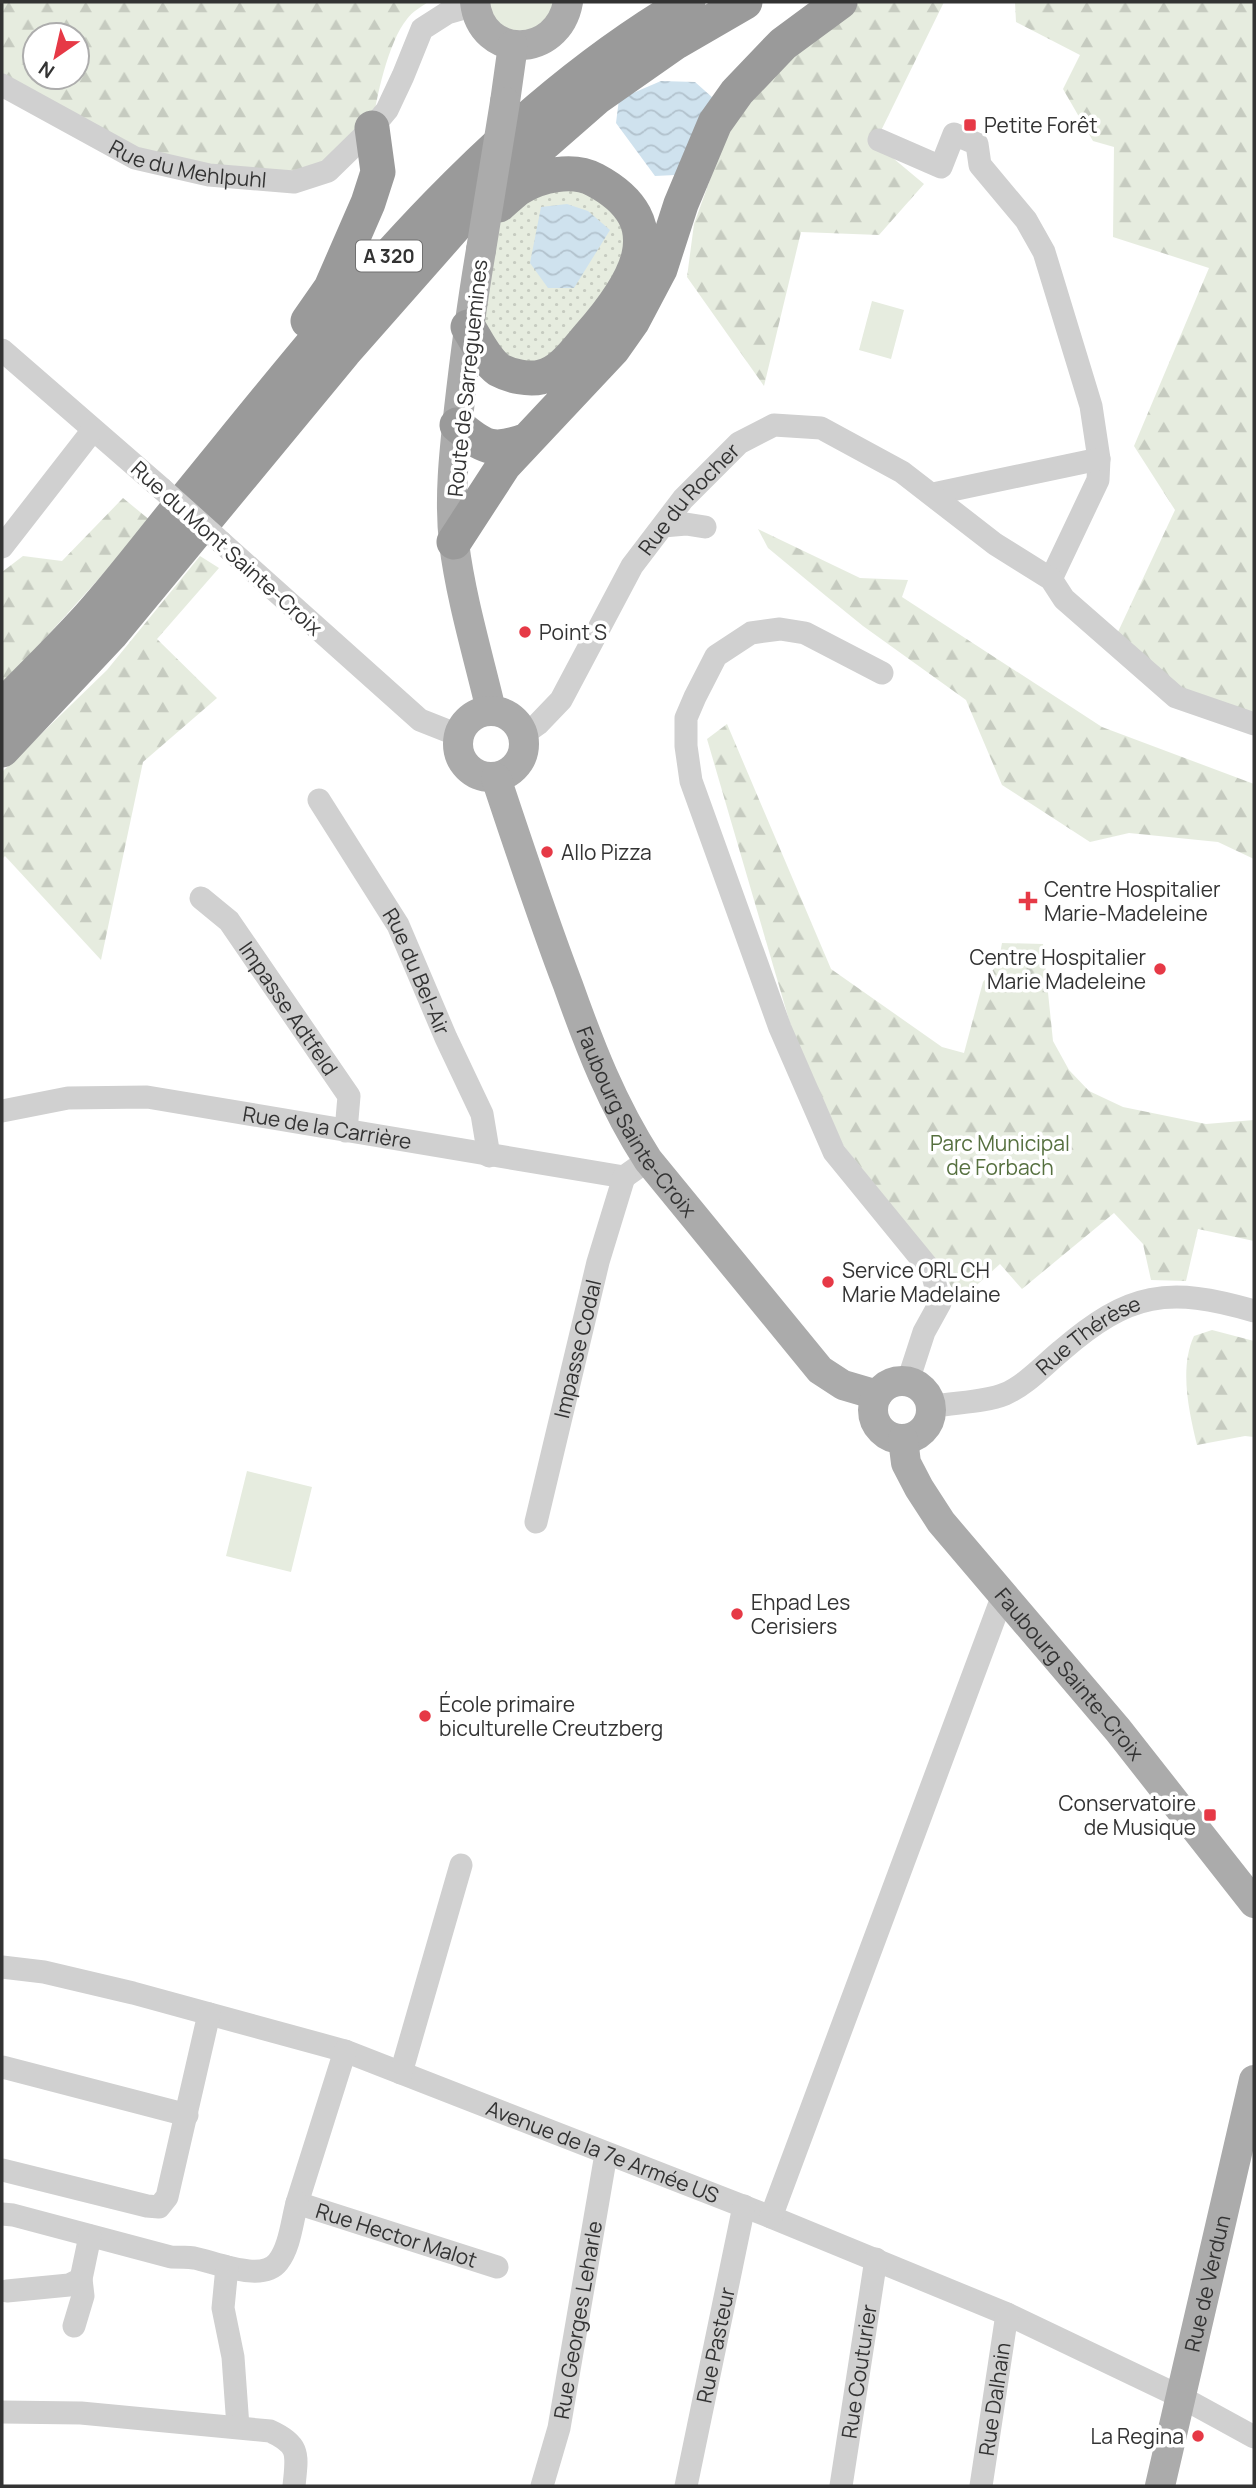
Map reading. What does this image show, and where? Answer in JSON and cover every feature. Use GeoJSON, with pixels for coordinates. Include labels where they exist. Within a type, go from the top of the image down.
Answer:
{"type":"FeatureCollection","features":[{"type":"Feature","properties":{"kind":"highway","name":"A 320"},"geometry":{"type":"LineString","coordinates":[[2,707],[90,615],[324,330],[398,246],[475,166],[572,82],[661,18],[688,2]]}},
{"type":"Feature","properties":{"kind":"highway","name":"A 320"},"geometry":{"type":"LineString","coordinates":[[2,750],[111,634],[344,352],[456,225],[501,181],[596,98],[676,42],[745,2]]}},
{"type":"Feature","properties":{"kind":"highway"},"geometry":{"type":"LineString","coordinates":[[454,542],[488,488],[527,440],[613,349],[632,322],[660,269],[697,163],[715,123],[737,92],[783,44],[839,2]]}},
{"type":"Feature","properties":{"kind":"highway"},"geometry":{"type":"LineString","coordinates":[[226,450],[243,409],[331,288],[378,172],[372,128]]}},
{"type":"Feature","properties":{"kind":"highway"},"geometry":{"type":"LineString","coordinates":[[456,225],[479,222],[519,188],[560,173],[584,174],[611,189],[631,209],[641,236],[639,262],[629,285],[609,313],[564,365],[541,377],[520,377],[499,370],[485,355],[468,327]]}},
{"type":"Feature","properties":{"kind":"highway"},"geometry":{"type":"LineString","coordinates":[[457,425],[475,440],[490,447],[506,448],[527,440]]}},
{"type":"Feature","properties":{"kind":"main road"},"geometry":{"type":"LineString","coordinates":[[475,4],[479,19],[499,40],[513,45],[529,45],[544,40],[556,31],[565,18],[569,2]]}},
{"type":"Feature","properties":{"kind":"main road","name":"Route de Sarreguemines"},"geometry":{"type":"LineString","coordinates":[[491,710],[463,595],[454,542],[452,502],[468,327],[513,45]]}},
{"type":"Feature","properties":{"kind":"main road"},"geometry":{"type":"LineString","coordinates":[[491,710],[505,713],[517,721],[524,734],[524,753],[514,770],[496,778],[479,776],[465,766],[458,751],[458,735],[470,717],[491,710]]}},
{"type":"Feature","properties":{"kind":"main road","name":"Faubourg Sainte-Croix"},"geometry":{"type":"LineString","coordinates":[[496,778],[546,927],[601,1074],[628,1128],[636,1168],[820,1370],[843,1385],[877,1395]]}},
{"type":"Feature","properties":{"kind":"main road"},"geometry":{"type":"LineString","coordinates":[[908,1381],[922,1389],[928,1397],[931,1406],[930,1419],[925,1429],[915,1436],[903,1439],[889,1435],[877,1425],[873,1410],[877,1395],[884,1388],[893,1383],[908,1381]]}},
{"type":"Feature","properties":{"kind":"main road","name":"Faubourg Sainte-Croix"},"geometry":{"type":"LineString","coordinates":[[903,1439],[906,1463],[941,1522],[1118,1730],[1254,1903]]}},
{"type":"Feature","properties":{"kind":"main road","name":"Rue de Verdun"},"geometry":{"type":"LineString","coordinates":[[1160,2486],[1254,2080]]}},
{"type":"Feature","properties":{"kind":"street","name":"Rue du Mehlpuhl"},"geometry":{"type":"LineString","coordinates":[[2,85],[135,158],[209,175],[294,182],[328,171],[372,128],[392,99],[422,29],[447,13],[475,4]]}},
{"type":"Feature","properties":{"kind":"street"},"geometry":{"type":"LineString","coordinates":[[879,140],[941,167],[954,134],[977,144],[980,165],[1026,220],[1044,252],[1091,406],[1099,459],[1098,480],[1051,579]]}},
{"type":"Feature","properties":{"kind":"street","name":"Rue du Mont Sainte-Croix"},"geometry":{"type":"LineString","coordinates":[[2,350],[421,720],[458,735]]}},
{"type":"Feature","properties":{"kind":"street","name":"Rue du Rocher"},"geometry":{"type":"LineString","coordinates":[[524,734],[538,724],[561,700],[632,566],[683,499],[739,443],[774,425],[821,428],[902,472],[995,544],[1051,579],[1064,599],[1176,696],[1254,724]]}},
{"type":"Feature","properties":{"kind":"street"},"geometry":{"type":"LineString","coordinates":[[2,547],[93,430]]}},
{"type":"Feature","properties":{"kind":"street"},"geometry":{"type":"LineString","coordinates":[[933,494],[1099,459]]}},
{"type":"Feature","properties":{"kind":"street"},"geometry":{"type":"LineString","coordinates":[[663,526],[686,524],[705,527],[683,499]]}},
{"type":"Feature","properties":{"kind":"street"},"geometry":{"type":"LineString","coordinates":[[882,673],[805,633],[780,629],[751,633],[716,656],[704,674],[687,718],[686,746],[691,780],[780,1028],[834,1152],[932,1272],[940,1303],[924,1332],[908,1381]]}},
{"type":"Feature","properties":{"kind":"street","name":"Rue du Bel-Air"},"geometry":{"type":"LineString","coordinates":[[319,800],[398,925],[482,1114],[489,1156]]}},
{"type":"Feature","properties":{"kind":"street","name":"Impasse Adtfeld"},"geometry":{"type":"LineString","coordinates":[[201,898],[229,921],[349,1097],[346,1131]]}},
{"type":"Feature","properties":{"kind":"street","name":"Rue de la Carrière"},"geometry":{"type":"LineString","coordinates":[[2,1111],[68,1098],[147,1097],[489,1156],[636,1168]]}},
{"type":"Feature","properties":{"kind":"street","name":"Impasse Codal"},"geometry":{"type":"LineString","coordinates":[[536,1522],[595,1275],[636,1168]]}},
{"type":"Feature","properties":{"kind":"street","name":"Rue Thérèse"},"geometry":{"type":"LineString","coordinates":[[931,1406],[1005,1394],[1022,1384],[1083,1332],[1124,1307],[1148,1299],[1177,1296],[1205,1299],[1254,1311]]}},
{"type":"Feature","properties":{"kind":"street"},"geometry":{"type":"LineString","coordinates":[[771,2217],[1003,1595]]}},
{"type":"Feature","properties":{"kind":"street"},"geometry":{"type":"LineString","coordinates":[[401,2073],[461,1865]]}},
{"type":"Feature","properties":{"kind":"street","name":"Avenue de la 7e Armée US"},"geometry":{"type":"LineString","coordinates":[[2,1967],[44,1972],[133,1993],[345,2051],[744,2206],[1007,2314],[1181,2397],[1254,2437]]}},
{"type":"Feature","properties":{"kind":"street"},"geometry":{"type":"LineString","coordinates":[[2,2170],[159,2207],[167,2197],[209,2014]]}},
{"type":"Feature","properties":{"kind":"street","name":"Rue Hector Malot"},"geometry":{"type":"LineString","coordinates":[[2,2214],[172,2257],[191,2258],[246,2271],[267,2269],[277,2263],[283,2252],[345,2051]]}},
{"type":"Feature","properties":{"kind":"street"},"geometry":{"type":"LineString","coordinates":[[2,2067],[187,2115]]}},
{"type":"Feature","properties":{"kind":"street","name":"Rue Georges Leharle"},"geometry":{"type":"LineString","coordinates":[[542,2486],[559,2428],[606,2154]]}},
{"type":"Feature","properties":{"kind":"street","name":"Rue Hector Malot"},"geometry":{"type":"LineString","coordinates":[[297,2203],[497,2267]]}},
{"type":"Feature","properties":{"kind":"street","name":"Rue Pasteur"},"geometry":{"type":"LineString","coordinates":[[686,2486],[744,2206]]}},
{"type":"Feature","properties":{"kind":"street"},"geometry":{"type":"LineString","coordinates":[[74,2326],[83,2296],[81,2278],[90,2236]]}},
{"type":"Feature","properties":{"kind":"street","name":"Rue Couturier"},"geometry":{"type":"LineString","coordinates":[[841,2486],[876,2259]]}},
{"type":"Feature","properties":{"kind":"street"},"geometry":{"type":"LineString","coordinates":[[228,2267],[223,2308],[233,2357],[238,2427]]}},
{"type":"Feature","properties":{"kind":"street"},"geometry":{"type":"LineString","coordinates":[[7,2291],[69,2285],[81,2278]]}},
{"type":"Feature","properties":{"kind":"street","name":"Rue Dalhain"},"geometry":{"type":"LineString","coordinates":[[981,2486],[1007,2314]]}},
{"type":"Feature","properties":{"kind":"street"},"geometry":{"type":"LineString","coordinates":[[2,2412],[81,2413],[270,2431],[288,2439],[297,2456],[294,2486]]}},
{"type":"Feature","properties":{"kind":"green space"},"geometry":{"type":"Polygon","coordinates":[[[2,2],[428,2],[409,16],[394,42],[380,87],[372,128],[294,182],[153,159],[2,85],[2,2]]]}},
{"type":"Feature","properties":{"kind":"green space"},"geometry":{"type":"Polygon","coordinates":[[[484,2],[560,2],[538,32],[500,29],[484,2]]]}},
{"type":"Feature","properties":{"kind":"green space"},"geometry":{"type":"Polygon","coordinates":[[[859,2],[944,2],[875,143],[924,184],[879,235],[801,232],[764,386],[687,277],[694,224],[725,138],[747,103],[785,62],[859,2]]]}},
{"type":"Feature","properties":{"kind":"green space"},"geometry":{"type":"Polygon","coordinates":[[[1015,2],[1254,2],[1253,714],[1180,690],[1117,634],[1175,510],[1134,446],[1209,268],[1113,237],[1114,147],[1093,141],[1063,89],[1080,55],[1016,22],[1015,2]]]}},
{"type":"Feature","properties":{"kind":"green space"},"geometry":{"type":"Polygon","coordinates":[[[554,190],[586,193],[599,200],[612,211],[621,224],[624,239],[615,271],[606,287],[558,351],[540,363],[525,365],[510,360],[481,331],[491,230],[526,195],[554,190]]]}},
{"type":"Feature","properties":{"kind":"green space"},"geometry":{"type":"Polygon","coordinates":[[[872,301],[904,310],[891,359],[859,350],[872,301]]]}},
{"type":"Feature","properties":{"kind":"green space"},"geometry":{"type":"Polygon","coordinates":[[[123,498],[151,521],[2,686],[2,572],[23,556],[62,561],[123,498]]]}},
{"type":"Feature","properties":{"kind":"green space"},"geometry":{"type":"Polygon","coordinates":[[[758,529],[860,578],[908,580],[902,597],[1102,727],[1254,784],[1254,859],[1218,842],[1129,833],[1090,842],[1002,785],[966,700],[826,596],[768,548],[758,529]]]}},
{"type":"Feature","properties":{"kind":"green space"},"geometry":{"type":"Polygon","coordinates":[[[200,556],[219,568],[157,639],[217,698],[143,762],[101,960],[5,856],[2,859],[2,772],[107,670],[200,556]]]}},
{"type":"Feature","properties":{"kind":"green space","name":"Parc Municipal de Forbach"},"geometry":{"type":"Polygon","coordinates":[[[727,724],[831,969],[942,1047],[964,1053],[983,982],[998,964],[1002,943],[1043,944],[1053,1041],[1069,1070],[1089,1091],[1123,1107],[1206,1124],[1254,1120],[1254,1241],[1198,1229],[1186,1281],[1151,1280],[1143,1244],[1114,1213],[1022,1289],[1000,1264],[959,1301],[941,1268],[843,1145],[794,1037],[707,739],[727,724]]]}},
{"type":"Feature","properties":{"kind":"green space"},"geometry":{"type":"Polygon","coordinates":[[[1212,1330],[1254,1341],[1254,1437],[1245,1436],[1197,1445],[1187,1390],[1187,1362],[1194,1336],[1212,1330]]]}},
{"type":"Feature","properties":{"kind":"green space"},"geometry":{"type":"Polygon","coordinates":[[[247,1471],[312,1487],[291,1572],[226,1556],[247,1471]]]}},
{"type":"Feature","properties":{"kind":"water"},"geometry":{"type":"Polygon","coordinates":[[[661,81],[695,82],[713,98],[675,175],[655,176],[616,123],[619,99],[661,81]]]}},
{"type":"Feature","properties":{"kind":"water"},"geometry":{"type":"Polygon","coordinates":[[[567,204],[588,211],[610,230],[574,288],[548,288],[530,263],[541,207],[567,204]]]}},
{"type":"Feature","properties":{"kind":"place","name":"Petite Forêt"},"geometry":{"type":"Point","coordinates":[970,125]}},
{"type":"Feature","properties":{"kind":"place","name":"Point S"},"geometry":{"type":"Point","coordinates":[525,632]}},
{"type":"Feature","properties":{"kind":"place","name":"Allo Pizza"},"geometry":{"type":"Point","coordinates":[547,852]}},
{"type":"Feature","properties":{"kind":"place","name":"Centre Hospitalier Marie-Madeleine"},"geometry":{"type":"Point","coordinates":[1028,901]}},
{"type":"Feature","properties":{"kind":"place","name":"Centre Hospitalier Marie Madeleine"},"geometry":{"type":"Point","coordinates":[1160,969]}},
{"type":"Feature","properties":{"kind":"place","name":"Service ORL CH Marie Madelaine"},"geometry":{"type":"Point","coordinates":[828,1282]}},
{"type":"Feature","properties":{"kind":"place","name":"Ehpad Les Cerisiers"},"geometry":{"type":"Point","coordinates":[737,1614]}},
{"type":"Feature","properties":{"kind":"place","name":"École primaire biculturelle Creutzberg"},"geometry":{"type":"Point","coordinates":[425,1716]}},
{"type":"Feature","properties":{"kind":"place","name":"Conservatoire de Musique"},"geometry":{"type":"Point","coordinates":[1210,1815]}},
{"type":"Feature","properties":{"kind":"place","name":"La Regina"},"geometry":{"type":"Point","coordinates":[1198,2436]}}]}
